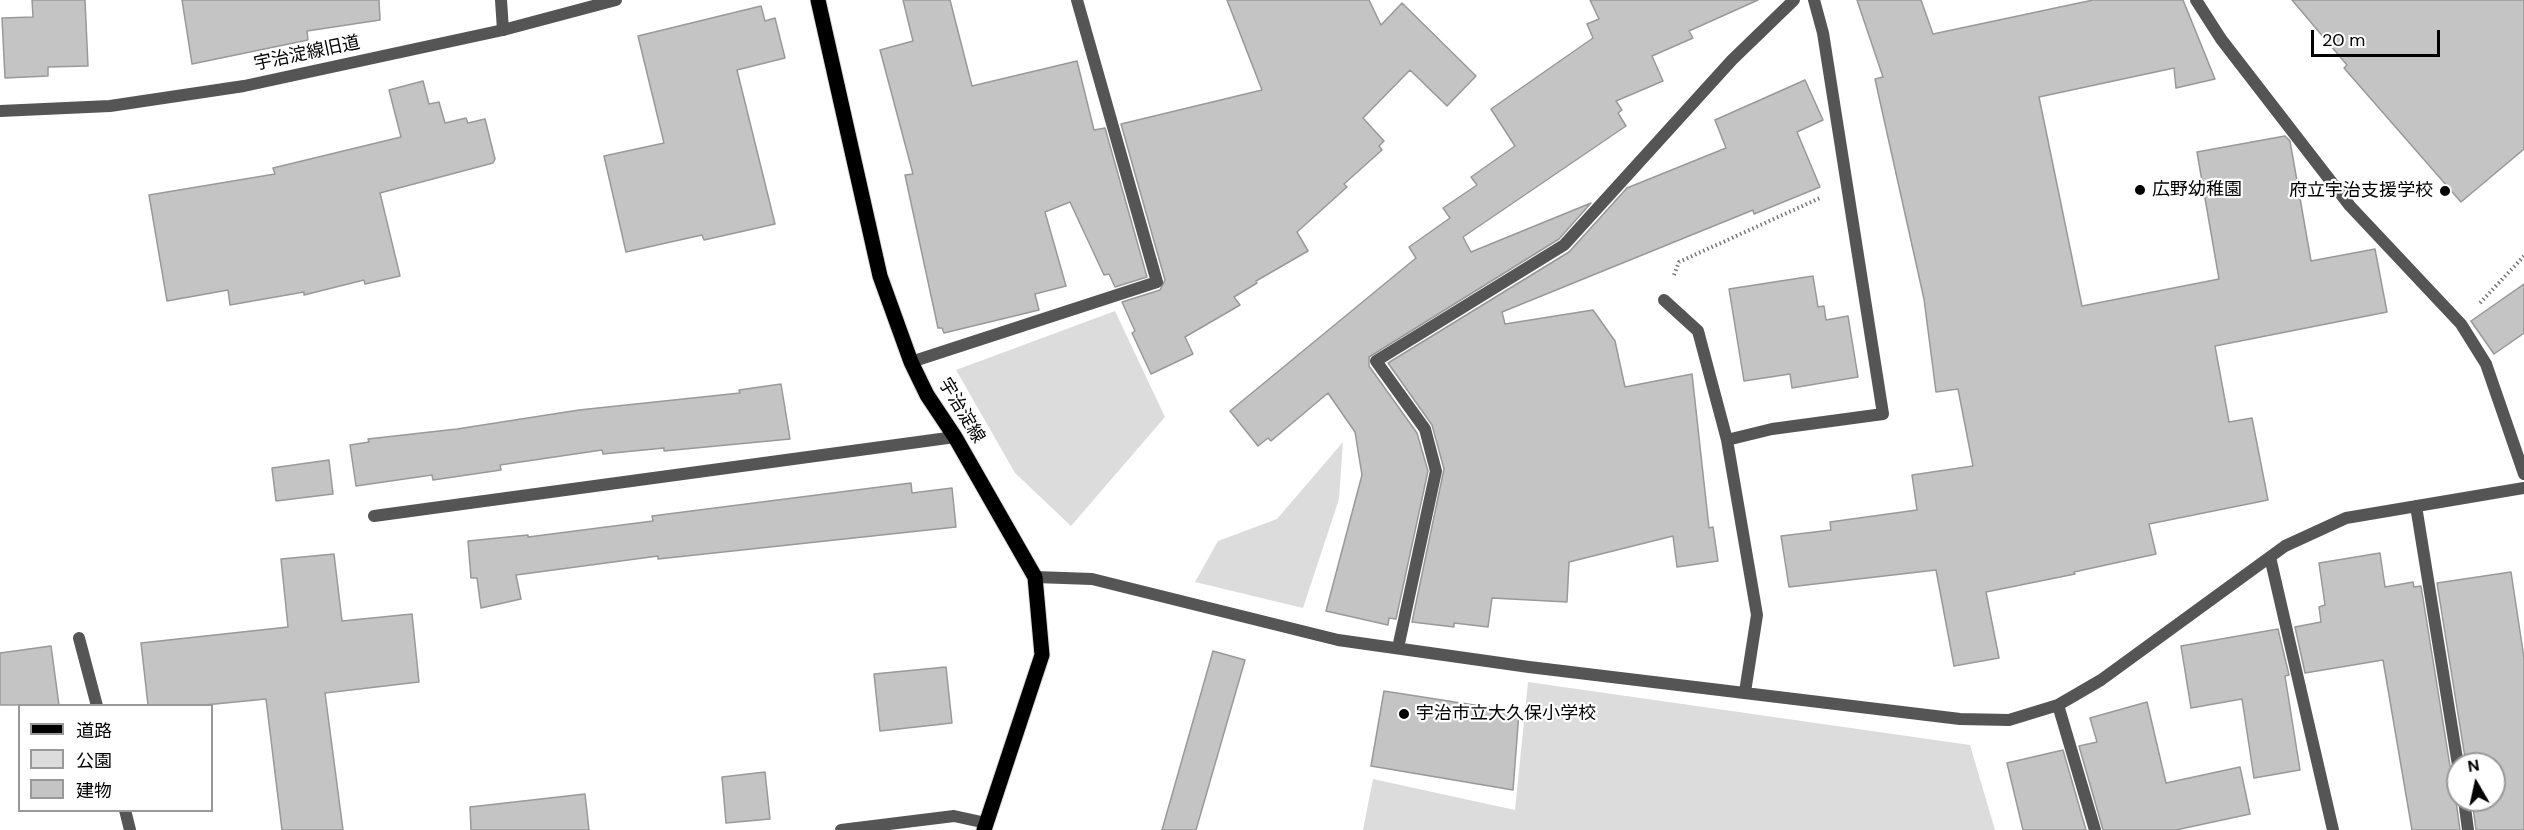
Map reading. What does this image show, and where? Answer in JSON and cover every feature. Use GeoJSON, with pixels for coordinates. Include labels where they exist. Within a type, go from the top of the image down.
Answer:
{"type":"FeatureCollection","features":[{"type":"Feature","properties":{"kind":"main road","name":"宇治淀線"},"geometry":{"type":"LineString","coordinates":[[818,0],[880,276],[911,362],[927,395],[955,438],[1035,577],[1042,655],[985,827]]}},
{"type":"Feature","properties":{"kind":"street"},"geometry":{"type":"LineString","coordinates":[[501,0],[503,30]]}},
{"type":"Feature","properties":{"kind":"street","name":"宇治淀線旧道"},"geometry":{"type":"LineString","coordinates":[[0,111],[110,106],[244,86],[503,30],[616,0]]}},
{"type":"Feature","properties":{"kind":"street"},"geometry":{"type":"LineString","coordinates":[[911,362],[1157,282],[1077,0]]}},
{"type":"Feature","properties":{"kind":"street"},"geometry":{"type":"LineString","coordinates":[[1398,648],[1436,471],[1425,429],[1376,362],[1564,245],[1732,60],[1794,0]]}},
{"type":"Feature","properties":{"kind":"street"},"geometry":{"type":"LineString","coordinates":[[1727,440],[1772,429],[1883,414],[1823,33],[1814,0]]}},
{"type":"Feature","properties":{"kind":"street"},"geometry":{"type":"LineString","coordinates":[[2196,0],[2222,39],[2350,206],[2461,324],[2486,364],[2524,474]]}},
{"type":"Feature","properties":{"kind":"street"},"geometry":{"type":"LineString","coordinates":[[1665,300],[1698,331],[1727,440],[1757,615],[1745,692]]}},
{"type":"Feature","properties":{"kind":"street"},"geometry":{"type":"LineString","coordinates":[[374,516],[955,438]]}},
{"type":"Feature","properties":{"kind":"street"},"geometry":{"type":"LineString","coordinates":[[1035,577],[1092,579],[1338,640],[1960,720],[2009,720],[2058,705],[2101,680],[2284,546],[2346,518],[2524,488]]}},
{"type":"Feature","properties":{"kind":"street"},"geometry":{"type":"LineString","coordinates":[[2416,506],[2456,752]]}},
{"type":"Feature","properties":{"kind":"street"},"geometry":{"type":"LineString","coordinates":[[2270,557],[2333,830]]}},
{"type":"Feature","properties":{"kind":"street"},"geometry":{"type":"LineString","coordinates":[[79,638],[97,704]]}},
{"type":"Feature","properties":{"kind":"street"},"geometry":{"type":"LineString","coordinates":[[2058,705],[2095,830]]}},
{"type":"Feature","properties":{"kind":"street"},"geometry":{"type":"LineString","coordinates":[[125,812],[130,830]]}},
{"type":"Feature","properties":{"kind":"street"},"geometry":{"type":"LineString","coordinates":[[2466,812],[2469,830]]}},
{"type":"Feature","properties":{"kind":"street"},"geometry":{"type":"LineString","coordinates":[[841,830],[954,816],[985,827]]}},
{"type":"Feature","properties":{"kind":"path"},"geometry":{"type":"LineString","coordinates":[[1665,300],[1679,262],[1848,185]]}},
{"type":"Feature","properties":{"kind":"path"},"geometry":{"type":"LineString","coordinates":[[2461,324],[2524,256]]}},
{"type":"Feature","properties":{"kind":"green space"},"geometry":{"type":"Polygon","coordinates":[[[1115,311],[1165,417],[1071,526],[1015,473],[956,370],[1115,311]]]}},
{"type":"Feature","properties":{"kind":"green space"},"geometry":{"type":"Polygon","coordinates":[[[1343,442],[1339,499],[1303,608],[1195,582],[1218,541],[1277,519],[1343,442]]]}},
{"type":"Feature","properties":{"kind":"green space"},"geometry":{"type":"Polygon","coordinates":[[[1528,682],[1970,745],[1995,830],[1363,830],[1373,779],[1515,810],[1528,682]]]}},
{"type":"Feature","properties":{"kind":"building"},"geometry":{"type":"Polygon","coordinates":[[[32,0],[85,0],[88,66],[48,67],[48,76],[5,78],[2,18],[33,17],[32,0]]]}},
{"type":"Feature","properties":{"kind":"building"},"geometry":{"type":"Polygon","coordinates":[[[182,0],[379,0],[380,20],[307,31],[308,40],[192,64],[182,0]]]}},
{"type":"Feature","properties":{"kind":"building"},"geometry":{"type":"Polygon","coordinates":[[[903,0],[950,0],[972,86],[1077,61],[1094,130],[1105,128],[1147,277],[1115,287],[1109,274],[1104,275],[1070,202],[1045,212],[1066,286],[1035,294],[1039,310],[944,333],[942,328],[938,328],[905,175],[913,174],[880,50],[913,41],[903,0]]]}},
{"type":"Feature","properties":{"kind":"building"},"geometry":{"type":"Polygon","coordinates":[[[1227,0],[1369,0],[1381,25],[1402,3],[1476,76],[1447,106],[1410,70],[1363,118],[1384,141],[1379,146],[1382,150],[1344,184],[1347,187],[1297,232],[1308,251],[1256,281],[1257,283],[1234,297],[1240,305],[1185,337],[1193,354],[1151,374],[1132,333],[1135,331],[1122,302],[1160,290],[1165,280],[1121,124],[1262,90],[1227,0]]]}},
{"type":"Feature","properties":{"kind":"building"},"geometry":{"type":"Polygon","coordinates":[[[1590,0],[1758,0],[1689,31],[1693,38],[1652,56],[1663,81],[1616,101],[1622,110],[1618,113],[1626,126],[1463,237],[1471,252],[1591,203],[1559,239],[1369,357],[1369,366],[1417,433],[1428,471],[1396,619],[1389,618],[1388,625],[1326,611],[1362,475],[1355,432],[1328,393],[1271,441],[1268,438],[1258,446],[1230,411],[1416,258],[1409,247],[1450,218],[1443,208],[1477,185],[1471,177],[1515,146],[1491,109],[1593,38],[1587,24],[1599,19],[1590,0]]]}},
{"type":"Feature","properties":{"kind":"building"},"geometry":{"type":"Polygon","coordinates":[[[1857,0],[1921,0],[1933,34],[2093,0],[2183,0],[2215,79],[2176,88],[2174,68],[2039,97],[2082,306],[2219,279],[2197,152],[2285,136],[2290,141],[2311,261],[2375,249],[2387,312],[2215,346],[2229,422],[2252,418],[2268,500],[2149,524],[2156,554],[2074,572],[2075,574],[1986,592],[1999,658],[1954,666],[1936,570],[1789,587],[1781,536],[1831,530],[1830,522],[1917,510],[1912,475],[1973,466],[1958,389],[1936,392],[1924,299],[1875,79],[1883,77],[1857,0]]]}},
{"type":"Feature","properties":{"kind":"building"},"geometry":{"type":"Polygon","coordinates":[[[2292,0],[2524,0],[2524,149],[2461,202],[2344,68],[2347,65],[2292,0]]]}},
{"type":"Feature","properties":{"kind":"building"},"geometry":{"type":"Polygon","coordinates":[[[761,6],[765,21],[775,18],[785,58],[737,70],[775,224],[704,240],[702,235],[626,252],[604,156],[664,143],[638,36],[761,6]]]}},
{"type":"Feature","properties":{"kind":"building"},"geometry":{"type":"Polygon","coordinates":[[[1805,80],[1823,120],[1797,132],[1820,187],[1754,214],[1753,210],[1502,312],[1505,324],[1593,310],[1615,341],[1625,387],[1692,374],[1709,528],[1713,527],[1718,561],[1677,567],[1673,536],[1569,562],[1567,602],[1492,598],[1488,627],[1454,623],[1454,627],[1412,622],[1444,469],[1432,425],[1388,363],[1569,252],[1627,188],[1726,148],[1715,120],[1805,80]]]}},
{"type":"Feature","properties":{"kind":"building"},"geometry":{"type":"Polygon","coordinates":[[[423,81],[429,104],[439,102],[445,123],[466,118],[468,123],[485,119],[495,159],[493,163],[380,193],[400,276],[365,284],[364,280],[304,295],[304,292],[230,305],[228,290],[167,301],[149,195],[275,174],[273,168],[401,137],[389,90],[423,81]]]}},
{"type":"Feature","properties":{"kind":"building"},"geometry":{"type":"Polygon","coordinates":[[[1813,276],[1818,307],[1824,306],[1826,320],[1848,316],[1858,377],[1792,388],[1790,374],[1744,381],[1729,289],[1813,276]]]}},
{"type":"Feature","properties":{"kind":"building"},"geometry":{"type":"Polygon","coordinates":[[[2524,284],[2524,333],[2494,354],[2471,321],[2524,284]]]}},
{"type":"Feature","properties":{"kind":"building"},"geometry":{"type":"Polygon","coordinates":[[[781,384],[790,439],[664,451],[664,448],[603,454],[602,450],[500,465],[501,470],[433,480],[432,475],[356,486],[350,445],[369,442],[368,439],[457,429],[579,410],[740,393],[739,390],[781,384]]]}},
{"type":"Feature","properties":{"kind":"building"},"geometry":{"type":"Polygon","coordinates":[[[329,460],[333,494],[276,501],[272,468],[329,460]]]}},
{"type":"Feature","properties":{"kind":"building"},"geometry":{"type":"Polygon","coordinates":[[[911,483],[912,493],[952,488],[956,527],[658,559],[658,556],[516,575],[521,599],[481,608],[477,578],[471,578],[468,541],[528,535],[528,537],[653,521],[652,516],[911,483]]]}},
{"type":"Feature","properties":{"kind":"building"},"geometry":{"type":"Polygon","coordinates":[[[2380,553],[2385,587],[2413,582],[2414,587],[2421,586],[2448,752],[2446,812],[2458,812],[2460,830],[2412,830],[2383,660],[2305,673],[2295,627],[2321,622],[2319,607],[2325,605],[2319,563],[2380,553]]]}},
{"type":"Feature","properties":{"kind":"building"},"geometry":{"type":"Polygon","coordinates":[[[334,554],[342,621],[412,614],[419,682],[325,693],[343,830],[282,830],[266,699],[213,704],[148,704],[141,643],[288,627],[281,559],[334,554]]]}},
{"type":"Feature","properties":{"kind":"building"},"geometry":{"type":"Polygon","coordinates":[[[2511,572],[2524,658],[2524,830],[2476,830],[2474,812],[2506,812],[2506,752],[2464,752],[2437,583],[2511,572]]]}},
{"type":"Feature","properties":{"kind":"building"},"geometry":{"type":"Polygon","coordinates":[[[2278,629],[2289,675],[2285,676],[2300,770],[2254,778],[2242,699],[2191,708],[2181,646],[2278,629]]]}},
{"type":"Feature","properties":{"kind":"building"},"geometry":{"type":"Polygon","coordinates":[[[51,646],[59,704],[0,705],[0,653],[51,646]]]}},
{"type":"Feature","properties":{"kind":"building"},"geometry":{"type":"Polygon","coordinates":[[[1213,651],[1245,660],[1196,830],[1162,830],[1213,651]]]}},
{"type":"Feature","properties":{"kind":"building"},"geometry":{"type":"Polygon","coordinates":[[[946,667],[952,723],[880,731],[874,674],[946,667]]]}},
{"type":"Feature","properties":{"kind":"building"},"geometry":{"type":"Polygon","coordinates":[[[1384,691],[1519,712],[1513,790],[1371,766],[1384,691]]]}},
{"type":"Feature","properties":{"kind":"building"},"geometry":{"type":"Polygon","coordinates":[[[2147,702],[2166,783],[2240,767],[2250,814],[2176,830],[2103,830],[2079,746],[2097,742],[2090,718],[2147,702]]]}},
{"type":"Feature","properties":{"kind":"building"},"geometry":{"type":"Polygon","coordinates":[[[2063,750],[2086,830],[2023,830],[2007,763],[2063,750]]]}},
{"type":"Feature","properties":{"kind":"building"},"geometry":{"type":"Polygon","coordinates":[[[765,772],[770,819],[726,823],[722,777],[765,772]]]}},
{"type":"Feature","properties":{"kind":"building"},"geometry":{"type":"Polygon","coordinates":[[[585,794],[589,830],[471,830],[470,807],[585,794]]]}},
{"type":"Feature","properties":{"kind":"place","name":"広野幼稚園"},"geometry":{"type":"Point","coordinates":[2140,190]}},
{"type":"Feature","properties":{"kind":"place","name":"府立宇治支援学校"},"geometry":{"type":"Point","coordinates":[2445,191]}},
{"type":"Feature","properties":{"kind":"place","name":"宇治市立大久保小学校"},"geometry":{"type":"Point","coordinates":[1404,714]}}]}
